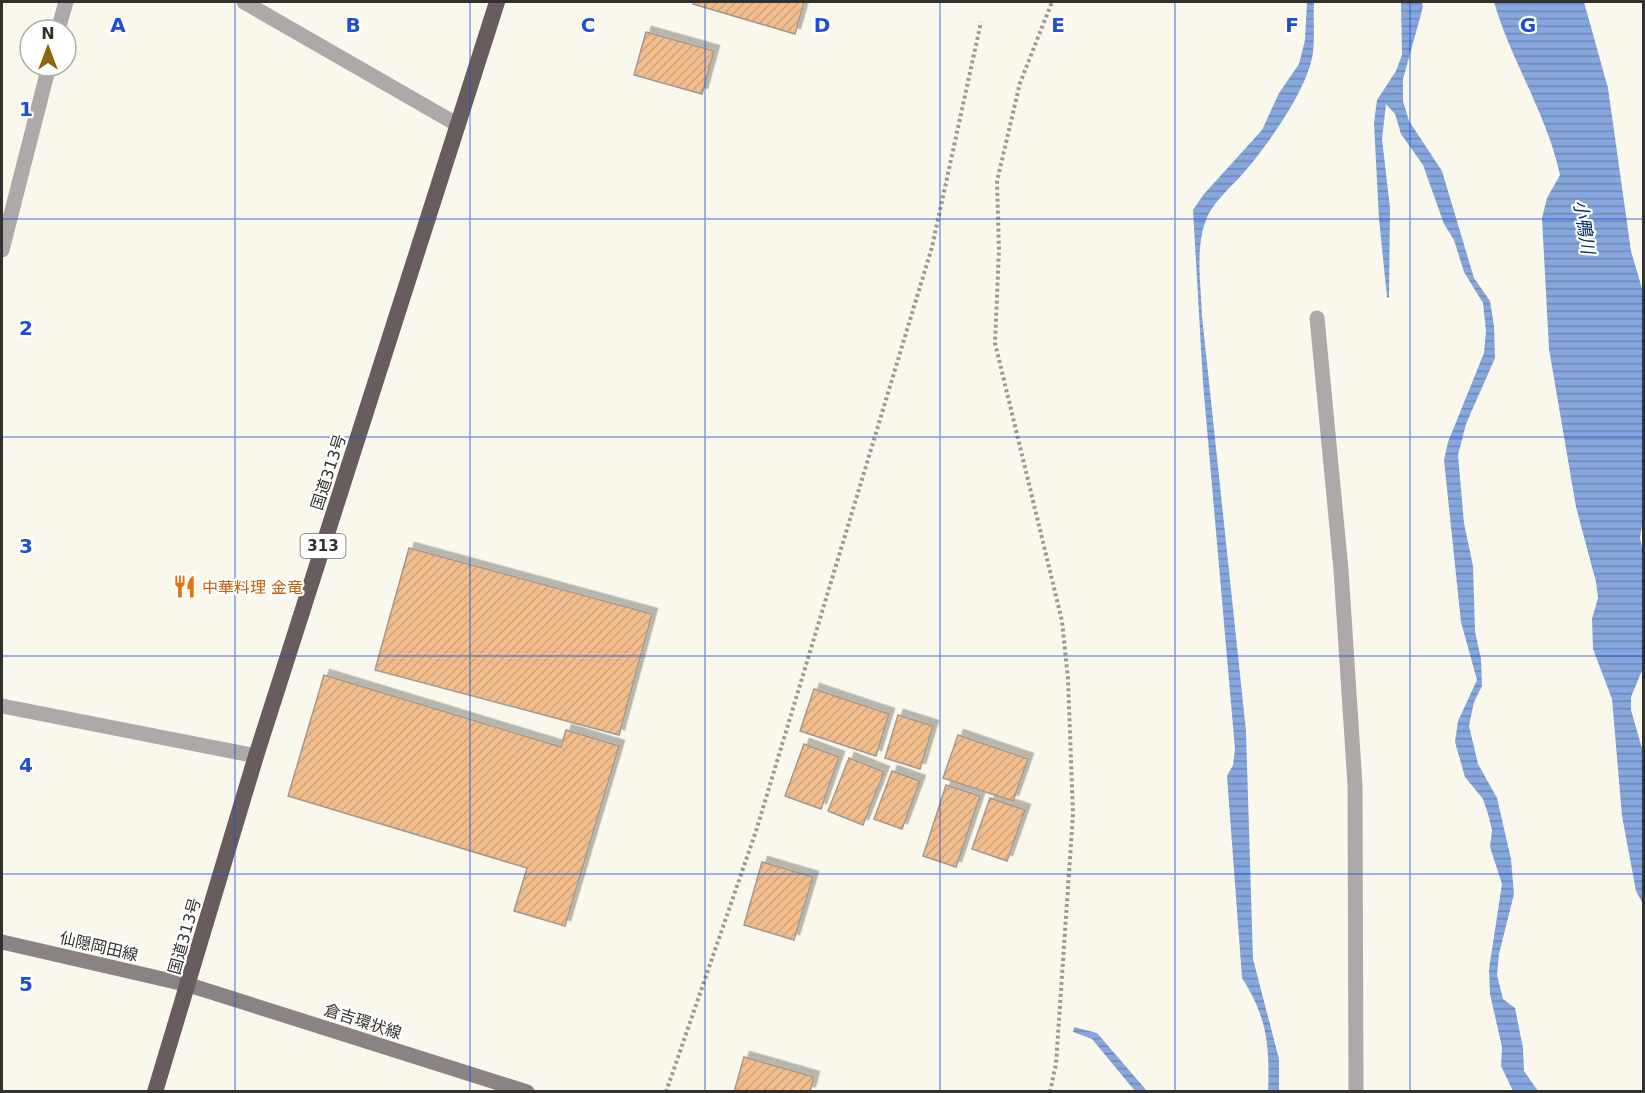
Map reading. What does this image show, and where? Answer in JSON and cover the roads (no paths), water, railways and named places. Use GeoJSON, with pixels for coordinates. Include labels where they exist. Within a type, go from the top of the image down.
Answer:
{"type":"FeatureCollection","features":[{"type":"Feature","properties":{"kind":"highway","name":"国道313号"},"geometry":{"type":"LineString","coordinates":[[155,1092],[256,756],[496,2]]}},
{"type":"Feature","properties":{"kind":"main road","name":"仙隠岡田線"},"geometry":{"type":"LineString","coordinates":[[2,942],[189,985]]}},
{"type":"Feature","properties":{"kind":"main road","name":"倉吉環状線"},"geometry":{"type":"LineString","coordinates":[[189,985],[527,1092]]}},
{"type":"Feature","properties":{"kind":"street"},"geometry":{"type":"LineString","coordinates":[[61,18],[66,2]]}},
{"type":"Feature","properties":{"kind":"street"},"geometry":{"type":"LineString","coordinates":[[244,2],[458,124]]}},
{"type":"Feature","properties":{"kind":"street"},"geometry":{"type":"LineString","coordinates":[[2,250],[46,78]]}},
{"type":"Feature","properties":{"kind":"street"},"geometry":{"type":"LineString","coordinates":[[1317,318],[1341,570],[1355,785],[1356,1092]]}},
{"type":"Feature","properties":{"kind":"street"},"geometry":{"type":"LineString","coordinates":[[2,706],[256,756]]}},
{"type":"Feature","properties":{"kind":"water"},"geometry":{"type":"Polygon","coordinates":[[[1307,2],[1314,2],[1314,40],[1310,66],[1304,81],[1287,114],[1266,145],[1209,213],[1203,231],[1200,255],[1202,316],[1246,731],[1253,959],[1279,1059],[1279,1091],[1268,1092],[1265,1032],[1257,1006],[1242,978],[1227,776],[1233,765],[1235,749],[1203,383],[1193,210],[1204,194],[1262,130],[1279,93],[1299,64],[1305,40],[1307,2]]]}},
{"type":"Feature","properties":{"kind":"water"},"geometry":{"type":"Polygon","coordinates":[[[1401,2],[1422,2],[1423,7],[1403,79],[1403,101],[1409,121],[1442,171],[1474,278],[1490,301],[1494,326],[1495,358],[1466,424],[1458,455],[1464,523],[1473,566],[1475,631],[1481,659],[1482,686],[1474,702],[1469,726],[1478,764],[1497,798],[1511,859],[1514,894],[1499,954],[1497,975],[1503,999],[1515,1008],[1523,1048],[1524,1071],[1538,1091],[1513,1091],[1501,1066],[1502,1047],[1490,994],[1489,969],[1502,884],[1490,847],[1492,830],[1488,814],[1483,799],[1465,777],[1455,742],[1458,721],[1477,680],[1461,622],[1444,460],[1448,442],[1484,353],[1486,331],[1483,303],[1464,272],[1454,240],[1444,224],[1423,165],[1401,134],[1395,114],[1386,104],[1382,139],[1390,208],[1389,298],[1387,297],[1379,219],[1374,123],[1377,100],[1396,71],[1402,55],[1401,2]]]}},
{"type":"Feature","properties":{"kind":"water","name":"小鴨川"},"geometry":{"type":"Polygon","coordinates":[[[1494,2],[1584,2],[1608,88],[1631,251],[1643,292],[1644,527],[1642,526],[1640,538],[1644,556],[1643,668],[1631,697],[1631,710],[1643,752],[1643,904],[1636,891],[1622,816],[1612,699],[1593,649],[1592,619],[1598,598],[1596,582],[1576,507],[1549,349],[1542,218],[1547,198],[1560,175],[1547,131],[1501,24],[1494,2]]]}},
{"type":"Feature","properties":{"kind":"water"},"geometry":{"type":"Polygon","coordinates":[[[1074,1027],[1097,1033],[1147,1091],[1135,1091],[1092,1039],[1073,1032],[1074,1027]]]}},
{"type":"Feature","properties":{"kind":"place","name":"中華料理 金竜"},"geometry":{"type":"Point","coordinates":[184,587]}}]}
